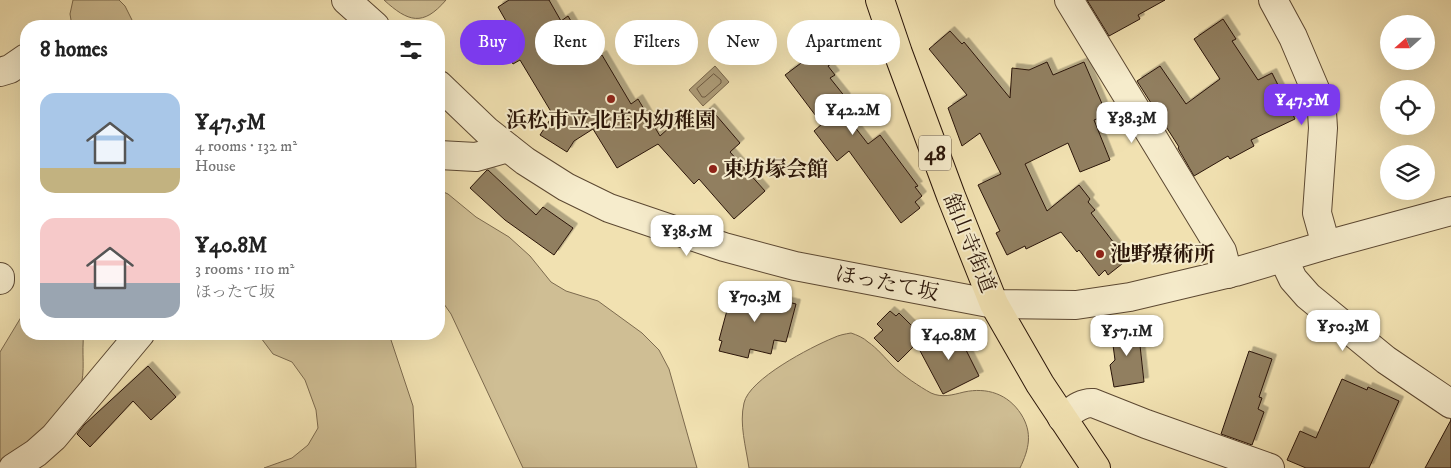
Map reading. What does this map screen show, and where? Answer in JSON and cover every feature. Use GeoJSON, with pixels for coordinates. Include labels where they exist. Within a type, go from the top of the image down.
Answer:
{"type":"FeatureCollection","features":[{"type":"Feature","properties":{"kind":"main road","name":"舘山寺街道"},"geometry":{"type":"LineString","coordinates":[[880,0],[951,196],[994,304],[1040,384],[1096,468]]}},
{"type":"Feature","properties":{"kind":"street"},"geometry":{"type":"LineString","coordinates":[[346,0],[368,20]]}},
{"type":"Feature","properties":{"kind":"street"},"geometry":{"type":"LineString","coordinates":[[1069,0],[1222,251],[1228,274]]}},
{"type":"Feature","properties":{"kind":"street"},"geometry":{"type":"LineString","coordinates":[[1273,0],[1297,45],[1318,96],[1322,112],[1323,128],[1317,213],[1326,245]]}},
{"type":"Feature","properties":{"kind":"street"},"geometry":{"type":"LineString","coordinates":[[0,72],[10,69],[20,62]]}},
{"type":"Feature","properties":{"kind":"street","name":"ほったて坂"},"geometry":{"type":"LineString","coordinates":[[445,91],[487,131],[525,161],[566,186],[609,208],[724,247],[795,266],[994,304],[1076,305],[1104,302],[1228,274],[1451,211]]}},
{"type":"Feature","properties":{"kind":"street"},"geometry":{"type":"LineString","coordinates":[[445,155],[476,157],[508,148]]}},
{"type":"Feature","properties":{"kind":"street"},"geometry":{"type":"LineString","coordinates":[[1283,258],[1293,279],[1308,296],[1386,360],[1451,404]]}},
{"type":"Feature","properties":{"kind":"street"},"geometry":{"type":"LineString","coordinates":[[13,468],[36,453],[54,437],[135,340]]}},
{"type":"Feature","properties":{"kind":"street"},"geometry":{"type":"LineString","coordinates":[[1062,418],[1086,402],[1093,403],[1270,468]]}},
{"type":"Feature","properties":{"kind":"shaded area"},"geometry":{"type":"Polygon","coordinates":[[[73,0],[119,0],[125,6],[132,20],[71,20],[70,14],[73,0]]]}},
{"type":"Feature","properties":{"kind":"shaded area"},"geometry":{"type":"Polygon","coordinates":[[[384,0],[446,0],[438,9],[430,14],[423,18],[415,18],[401,13],[384,0]]]}},
{"type":"Feature","properties":{"kind":"shaded area"},"geometry":{"type":"Polygon","coordinates":[[[445,193],[476,217],[509,237],[530,256],[551,282],[566,291],[598,301],[642,333],[659,350],[669,369],[697,468],[523,468],[451,314],[445,306],[445,193]]]}},
{"type":"Feature","properties":{"kind":"shaded area"},"geometry":{"type":"Polygon","coordinates":[[[20,319],[20,340],[84,340],[82,382],[76,396],[12,458],[0,464],[0,352],[20,319]]]}},
{"type":"Feature","properties":{"kind":"shaded area"},"geometry":{"type":"Polygon","coordinates":[[[851,333],[878,350],[901,373],[931,393],[947,396],[973,391],[989,391],[1010,401],[1025,421],[1028,434],[1026,454],[1020,468],[749,468],[742,419],[744,403],[748,394],[769,374],[796,356],[835,337],[851,333]]]}},
{"type":"Feature","properties":{"kind":"shaded area"},"geometry":{"type":"Polygon","coordinates":[[[262,340],[391,340],[413,406],[416,468],[264,468],[292,458],[308,445],[318,428],[316,410],[305,380],[292,362],[273,354],[262,340]]]}},
{"type":"Feature","properties":{"kind":"water"},"geometry":{"type":"Polygon","coordinates":[[[715,66],[729,82],[703,106],[689,90],[715,66]]]}},
{"type":"Feature","properties":{"kind":"building"},"geometry":{"type":"Polygon","coordinates":[[[509,0],[549,0],[560,20],[535,20],[535,65],[605,65],[605,60],[631,104],[638,99],[660,136],[681,117],[690,127],[710,108],[740,143],[730,152],[765,191],[734,219],[699,179],[694,184],[658,144],[617,168],[593,129],[574,141],[567,152],[540,135],[553,115],[523,65],[525,65],[525,20],[505,20],[498,7],[509,0]]]}},
{"type":"Feature","properties":{"kind":"building"},"geometry":{"type":"Polygon","coordinates":[[[1087,0],[1165,0],[1138,15],[1140,19],[1109,36],[1087,0]]]}},
{"type":"Feature","properties":{"kind":"building"},"geometry":{"type":"Polygon","coordinates":[[[568,16],[570,20],[562,20],[568,16]]]}},
{"type":"Feature","properties":{"kind":"building"},"geometry":{"type":"Polygon","coordinates":[[[1223,19],[1236,39],[1232,41],[1258,80],[1272,73],[1295,119],[1251,140],[1254,146],[1230,159],[1228,156],[1194,176],[1179,147],[1137,81],[1160,66],[1186,104],[1220,79],[1194,39],[1223,19]]]}},
{"type":"Feature","properties":{"kind":"building"},"geometry":{"type":"Polygon","coordinates":[[[950,31],[962,44],[964,42],[1010,98],[1012,68],[1029,70],[1047,62],[1053,75],[1084,62],[1103,106],[1098,108],[1102,117],[1094,120],[1110,160],[1080,172],[1068,143],[1025,164],[1047,211],[1079,185],[1090,199],[1088,202],[1095,210],[1091,213],[1127,260],[1108,275],[1105,270],[1099,276],[1079,250],[1077,252],[1061,232],[1026,249],[1025,246],[1007,255],[996,233],[1000,231],[978,185],[1001,174],[980,133],[962,146],[948,108],[967,95],[929,49],[950,31]]]}},
{"type":"Feature","properties":{"kind":"building"},"geometry":{"type":"Polygon","coordinates":[[[798,65],[830,65],[828,66],[835,75],[830,78],[846,98],[837,104],[868,144],[880,135],[918,186],[915,187],[922,196],[915,202],[920,208],[901,223],[849,151],[837,161],[814,131],[822,124],[785,75],[798,65]]]}},
{"type":"Feature","properties":{"kind":"building"},"geometry":{"type":"Polygon","coordinates":[[[487,170],[536,215],[543,207],[573,228],[554,255],[505,220],[470,188],[487,170]]]}},
{"type":"Feature","properties":{"kind":"building"},"geometry":{"type":"Polygon","coordinates":[[[733,288],[796,304],[786,342],[774,340],[771,354],[750,349],[748,358],[719,351],[722,341],[719,340],[733,288]]]}},
{"type":"Feature","properties":{"kind":"building"},"geometry":{"type":"Polygon","coordinates":[[[890,311],[896,316],[899,313],[923,337],[898,362],[874,338],[883,330],[877,324],[890,311]]]}},
{"type":"Feature","properties":{"kind":"building"},"geometry":{"type":"Polygon","coordinates":[[[1138,327],[1144,382],[1114,387],[1110,365],[1115,360],[1111,330],[1138,327]]]}},
{"type":"Feature","properties":{"kind":"building"},"geometry":{"type":"Polygon","coordinates":[[[955,328],[979,376],[943,394],[918,347],[955,328]]]}},
{"type":"Feature","properties":{"kind":"building"},"geometry":{"type":"Polygon","coordinates":[[[1249,351],[1272,359],[1259,397],[1262,398],[1258,409],[1264,412],[1252,445],[1221,434],[1249,351]]]}},
{"type":"Feature","properties":{"kind":"building"},"geometry":{"type":"Polygon","coordinates":[[[148,366],[176,397],[151,420],[133,401],[90,447],[77,434],[84,425],[148,366]]]}},
{"type":"Feature","properties":{"kind":"building"},"geometry":{"type":"Polygon","coordinates":[[[1342,379],[1367,390],[1368,387],[1399,401],[1369,468],[1306,468],[1287,460],[1300,431],[1316,438],[1342,379]]]}},
{"type":"Feature","properties":{"kind":"building"},"geometry":{"type":"Polygon","coordinates":[[[1451,420],[1451,468],[1425,468],[1451,420]]]}},
{"type":"Feature","properties":{"kind":"place","name":"浜松市立北庄内幼稚園"},"geometry":{"type":"Point","coordinates":[611,99]}},
{"type":"Feature","properties":{"kind":"place","name":"東坊塚会館"},"geometry":{"type":"Point","coordinates":[713,169]}},
{"type":"Feature","properties":{"kind":"place","name":"池野療術所"},"geometry":{"type":"Point","coordinates":[1100,254]}}]}
